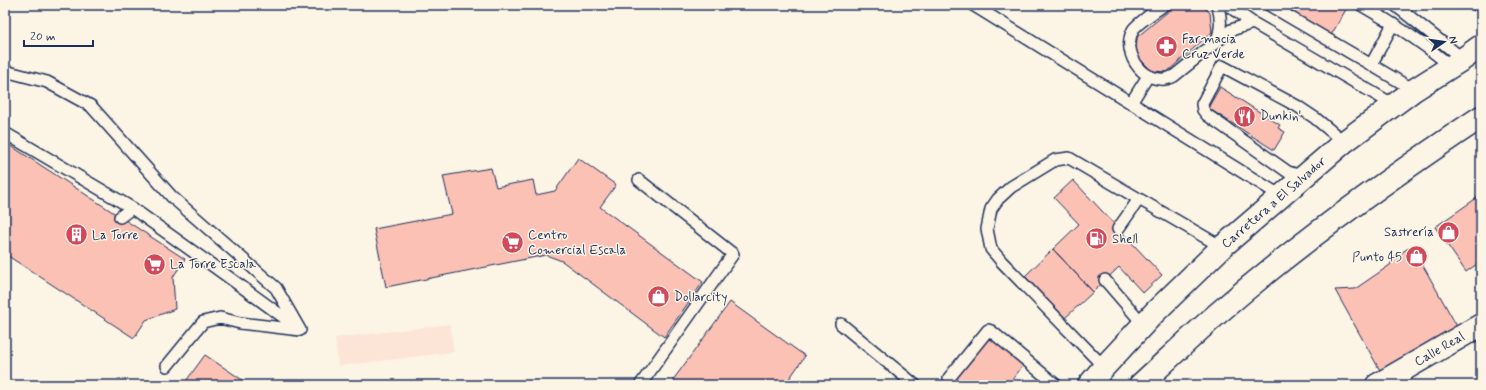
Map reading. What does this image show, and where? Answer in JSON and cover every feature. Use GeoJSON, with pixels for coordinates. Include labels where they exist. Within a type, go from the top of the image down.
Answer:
{"type":"FeatureCollection","features":[{"type":"Feature","properties":{"kind":"main road","name":"Carretera a El Salvador"},"geometry":{"type":"LineString","coordinates":[[1090,385],[1143,324],[1222,248],[1281,196],[1344,142],[1414,90],[1481,46]]}},
{"type":"Feature","properties":{"kind":"main road"},"geometry":{"type":"LineString","coordinates":[[1140,385],[1216,315],[1301,245],[1481,117]]}},
{"type":"Feature","properties":{"kind":"main road","name":"Calle Real"},"geometry":{"type":"LineString","coordinates":[[1377,385],[1481,325]]}},
{"type":"Feature","properties":{"kind":"lane"},"geometry":{"type":"LineString","coordinates":[[973,5],[1281,196]]}},
{"type":"Feature","properties":{"kind":"lane"},"geometry":{"type":"LineString","coordinates":[[1164,5],[1134,28],[1130,38],[1130,51],[1137,66],[1148,76],[1158,80],[1167,80],[1174,76],[1231,30],[1253,23]]}},
{"type":"Feature","properties":{"kind":"lane"},"geometry":{"type":"LineString","coordinates":[[1217,5],[1221,16],[1221,29],[1217,41]]}},
{"type":"Feature","properties":{"kind":"lane"},"geometry":{"type":"LineString","coordinates":[[1227,5],[1253,23],[1394,105]]}},
{"type":"Feature","properties":{"kind":"lane"},"geometry":{"type":"LineString","coordinates":[[1269,5],[1414,90]]}},
{"type":"Feature","properties":{"kind":"lane"},"geometry":{"type":"LineString","coordinates":[[1361,5],[1457,63]]}},
{"type":"Feature","properties":{"kind":"lane"},"geometry":{"type":"LineString","coordinates":[[1395,5],[1457,63]]}},
{"type":"Feature","properties":{"kind":"lane"},"geometry":{"type":"LineString","coordinates":[[1477,5],[1481,7]]}},
{"type":"Feature","properties":{"kind":"lane"},"geometry":{"type":"LineString","coordinates":[[1371,65],[1393,24]]}},
{"type":"Feature","properties":{"kind":"lane"},"geometry":{"type":"LineString","coordinates":[[1304,177],[1288,172],[1207,115],[1203,110],[1202,104],[1222,66],[1297,106],[1315,118],[1344,142]]}},
{"type":"Feature","properties":{"kind":"lane"},"geometry":{"type":"LineString","coordinates":[[5,71],[47,82],[91,106],[172,197],[276,288],[300,330]]}},
{"type":"Feature","properties":{"kind":"lane"},"geometry":{"type":"LineString","coordinates":[[1131,103],[1148,76]]}},
{"type":"Feature","properties":{"kind":"lane"},"geometry":{"type":"LineString","coordinates":[[5,133],[132,208],[300,330]]}},
{"type":"Feature","properties":{"kind":"lane"},"geometry":{"type":"LineString","coordinates":[[1104,368],[1007,268],[991,249],[987,229],[988,219],[991,209],[998,199],[1011,187],[1055,160],[1069,158],[1138,200],[1222,248]]}},
{"type":"Feature","properties":{"kind":"lane"},"geometry":{"type":"LineString","coordinates":[[639,180],[733,254],[641,384]]}},
{"type":"Feature","properties":{"kind":"lane"},"geometry":{"type":"LineString","coordinates":[[1118,229],[1138,200]]}},
{"type":"Feature","properties":{"kind":"lane"},"geometry":{"type":"LineString","coordinates":[[120,217],[132,208]]}},
{"type":"Feature","properties":{"kind":"lane"},"geometry":{"type":"LineString","coordinates":[[1105,280],[1143,324]]}},
{"type":"Feature","properties":{"kind":"lane"},"geometry":{"type":"LineString","coordinates":[[167,366],[203,322],[220,318],[240,323],[300,330]]}},
{"type":"Feature","properties":{"kind":"lane"},"geometry":{"type":"LineString","coordinates":[[841,324],[916,385]]}},
{"type":"Feature","properties":{"kind":"lane"},"geometry":{"type":"LineString","coordinates":[[950,385],[949,378],[988,330],[1056,385]]}},
{"type":"Feature","properties":{"kind":"shaded area"},"geometry":{"type":"Polygon","coordinates":[[[450,324],[454,352],[338,366],[335,338],[450,324]]]}},
{"type":"Feature","properties":{"kind":"building","name":"Farmacia Cruz Verde"},"geometry":{"type":"Polygon","coordinates":[[[1176,5],[1202,5],[1210,13],[1212,32],[1167,72],[1152,71],[1136,55],[1137,37],[1176,5]]]}},
{"type":"Feature","properties":{"kind":"building"},"geometry":{"type":"Polygon","coordinates":[[[1290,5],[1348,6],[1330,37],[1286,13],[1290,5]]]}},
{"type":"Feature","properties":{"kind":"building"},"geometry":{"type":"Polygon","coordinates":[[[1371,5],[1390,5],[1386,13],[1371,5]]]}},
{"type":"Feature","properties":{"kind":"building","name":"Dunkin'"},"geometry":{"type":"Polygon","coordinates":[[[1220,87],[1280,125],[1278,128],[1285,132],[1274,150],[1208,108],[1220,87]]]}},
{"type":"Feature","properties":{"kind":"building","name":"La Torre"},"geometry":{"type":"Polygon","coordinates":[[[5,142],[185,259],[173,277],[175,309],[146,320],[134,338],[5,254],[5,142]]]}},
{"type":"Feature","properties":{"kind":"building","name":"Centro Comercial Escala"},"geometry":{"type":"Polygon","coordinates":[[[578,158],[616,185],[600,207],[703,282],[664,337],[562,261],[546,255],[386,287],[374,229],[452,214],[443,176],[491,168],[496,187],[533,180],[536,195],[555,191],[578,158]]]}},
{"type":"Feature","properties":{"kind":"building","name":"Shell"},"geometry":{"type":"Polygon","coordinates":[[[1073,180],[1162,275],[1143,293],[1119,267],[1093,292],[1053,249],[1079,224],[1054,198],[1073,180]]]}},
{"type":"Feature","properties":{"kind":"building"},"geometry":{"type":"Polygon","coordinates":[[[1481,195],[1481,261],[1466,272],[1435,227],[1481,195]]]}},
{"type":"Feature","properties":{"kind":"building"},"geometry":{"type":"Polygon","coordinates":[[[1412,246],[1459,330],[1382,374],[1335,290],[1355,289],[1390,265],[1394,257],[1412,246]]]}},
{"type":"Feature","properties":{"kind":"building"},"geometry":{"type":"Polygon","coordinates":[[[1053,249],[1093,292],[1065,318],[1025,276],[1053,249]]]}},
{"type":"Feature","properties":{"kind":"building"},"geometry":{"type":"Polygon","coordinates":[[[730,302],[805,356],[785,385],[680,385],[673,380],[730,302]]]}},
{"type":"Feature","properties":{"kind":"building"},"geometry":{"type":"Polygon","coordinates":[[[988,333],[1025,363],[1008,385],[958,385],[951,379],[988,333]]]}},
{"type":"Feature","properties":{"kind":"building"},"geometry":{"type":"Polygon","coordinates":[[[205,355],[250,385],[192,385],[186,381],[205,355]]]}},
{"type":"Feature","properties":{"kind":"place","name":"Farmacia Cruz Verde"},"geometry":{"type":"Point","coordinates":[1167,46]}},
{"type":"Feature","properties":{"kind":"place","name":"Dunkin'"},"geometry":{"type":"Point","coordinates":[1244,116]}},
{"type":"Feature","properties":{"kind":"place","name":"Sastrería"},"geometry":{"type":"Point","coordinates":[1449,232]}},
{"type":"Feature","properties":{"kind":"place","name":"La Torre"},"geometry":{"type":"Point","coordinates":[77,235]}},
{"type":"Feature","properties":{"kind":"place","name":"Shell"},"geometry":{"type":"Point","coordinates":[1096,239]}},
{"type":"Feature","properties":{"kind":"place","name":"Centro Comercial Escala"},"geometry":{"type":"Point","coordinates":[512,242]}},
{"type":"Feature","properties":{"kind":"place","name":"Punto 45"},"geometry":{"type":"Point","coordinates":[1417,257]}},
{"type":"Feature","properties":{"kind":"place","name":"La Torre Escala"},"geometry":{"type":"Point","coordinates":[154,264]}},
{"type":"Feature","properties":{"kind":"place","name":"Dollarcity"},"geometry":{"type":"Point","coordinates":[658,297]}}]}
